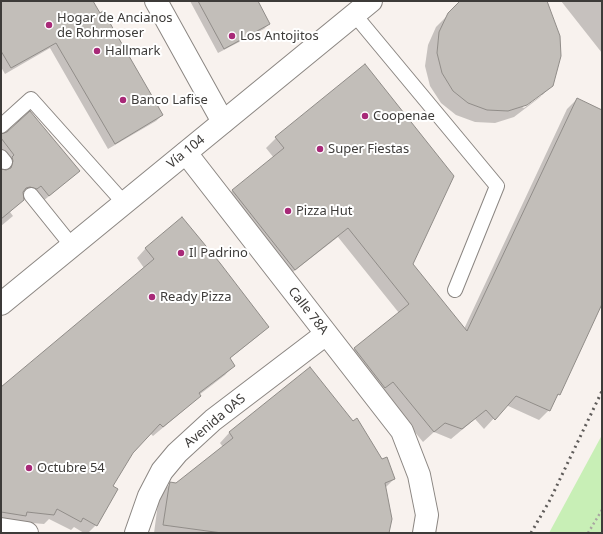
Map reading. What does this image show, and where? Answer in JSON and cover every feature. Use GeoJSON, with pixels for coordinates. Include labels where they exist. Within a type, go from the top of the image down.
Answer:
{"type":"FeatureCollection","features":[{"type":"Feature","properties":{"kind":"street"},"geometry":{"type":"LineString","coordinates":[[156,1],[223,122]]}},
{"type":"Feature","properties":{"kind":"street","name":"Vía 104"},"geometry":{"type":"LineString","coordinates":[[1,304],[362,8]]}},
{"type":"Feature","properties":{"kind":"street","name":"Calle 78A"},"geometry":{"type":"LineString","coordinates":[[186,153],[402,431],[419,475],[427,515],[424,533]]}},
{"type":"Feature","properties":{"kind":"street","name":"Avenida 0AS"},"geometry":{"type":"LineString","coordinates":[[136,533],[148,496],[162,471],[177,453],[213,420],[326,334]]}},
{"type":"Feature","properties":{"kind":"street"},"geometry":{"type":"LineString","coordinates":[[1,529],[27,533]]}},
{"type":"Feature","properties":{"kind":"lane"},"geometry":{"type":"LineString","coordinates":[[362,8],[497,186],[454,290]]}},
{"type":"Feature","properties":{"kind":"lane"},"geometry":{"type":"LineString","coordinates":[[1,126],[31,99],[124,203]]}},
{"type":"Feature","properties":{"kind":"lane"},"geometry":{"type":"LineString","coordinates":[[30,195],[72,246]]}},
{"type":"Feature","properties":{"kind":"path"},"geometry":{"type":"LineString","coordinates":[[588,533],[602,510]]}},
{"type":"Feature","properties":{"kind":"green space"},"geometry":{"type":"Polygon","coordinates":[[[602,435],[602,533],[549,533],[602,435]]]}},
{"type":"Feature","properties":{"kind":"building"},"geometry":{"type":"Polygon","coordinates":[[[1,1],[93,1],[100,13],[103,11],[163,115],[115,144],[56,43],[11,68],[1,51],[1,1]]]}},
{"type":"Feature","properties":{"kind":"building","name":"Los Antojitos"},"geometry":{"type":"Polygon","coordinates":[[[198,1],[258,1],[270,24],[224,49],[198,1]]]}},
{"type":"Feature","properties":{"kind":"building"},"geometry":{"type":"Polygon","coordinates":[[[460,1],[547,1],[560,36],[561,56],[553,86],[527,105],[508,111],[487,110],[468,103],[453,91],[442,73],[437,53],[439,32],[448,13],[460,1]]]}},
{"type":"Feature","properties":{"kind":"building"},"geometry":{"type":"Polygon","coordinates":[[[365,64],[454,176],[413,264],[467,331],[577,98],[602,110],[602,304],[560,395],[558,394],[550,411],[516,396],[495,420],[486,410],[462,429],[445,423],[434,432],[393,382],[385,388],[354,348],[409,304],[348,228],[295,270],[232,190],[284,148],[275,137],[365,64]]]}},
{"type":"Feature","properties":{"kind":"building"},"geometry":{"type":"Polygon","coordinates":[[[30,111],[80,171],[49,196],[41,186],[37,189],[30,187],[26,188],[23,192],[24,200],[1,219],[1,169],[6,170],[11,168],[13,161],[12,157],[14,155],[1,138],[1,134],[7,132],[30,111]]]}},
{"type":"Feature","properties":{"kind":"building"},"geometry":{"type":"Polygon","coordinates":[[[182,217],[220,263],[269,327],[230,358],[235,366],[199,393],[201,396],[163,427],[160,424],[133,453],[113,486],[118,489],[97,526],[83,518],[81,522],[57,509],[54,515],[27,512],[26,516],[1,512],[1,387],[154,259],[145,248],[182,217]]]}},
{"type":"Feature","properties":{"kind":"building"},"geometry":{"type":"Polygon","coordinates":[[[310,367],[353,421],[357,418],[382,459],[387,457],[395,479],[385,483],[392,519],[389,533],[222,533],[163,525],[170,482],[176,483],[233,438],[229,432],[310,367]]]}},
{"type":"Feature","properties":{"kind":"railway"},"geometry":{"type":"LineString","coordinates":[[531,533],[550,500],[602,391]]}},
{"type":"Feature","properties":{"kind":"place","name":"Hogar de Ancianos de Rohrmoser"},"geometry":{"type":"Point","coordinates":[49,25]}},
{"type":"Feature","properties":{"kind":"place","name":"Los Antojitos"},"geometry":{"type":"Point","coordinates":[232,36]}},
{"type":"Feature","properties":{"kind":"place","name":"Hallmark"},"geometry":{"type":"Point","coordinates":[97,51]}},
{"type":"Feature","properties":{"kind":"place","name":"Banco Lafise"},"geometry":{"type":"Point","coordinates":[123,100]}},
{"type":"Feature","properties":{"kind":"place","name":"Coopenae"},"geometry":{"type":"Point","coordinates":[365,116]}},
{"type":"Feature","properties":{"kind":"place","name":"Super Fiestas"},"geometry":{"type":"Point","coordinates":[320,149]}},
{"type":"Feature","properties":{"kind":"place","name":"Pizza Hut"},"geometry":{"type":"Point","coordinates":[288,211]}},
{"type":"Feature","properties":{"kind":"place","name":"Il Padrino"},"geometry":{"type":"Point","coordinates":[181,253]}},
{"type":"Feature","properties":{"kind":"place","name":"Ready Pizza"},"geometry":{"type":"Point","coordinates":[152,297]}},
{"type":"Feature","properties":{"kind":"place","name":"Octubre 54"},"geometry":{"type":"Point","coordinates":[29,468]}}]}
